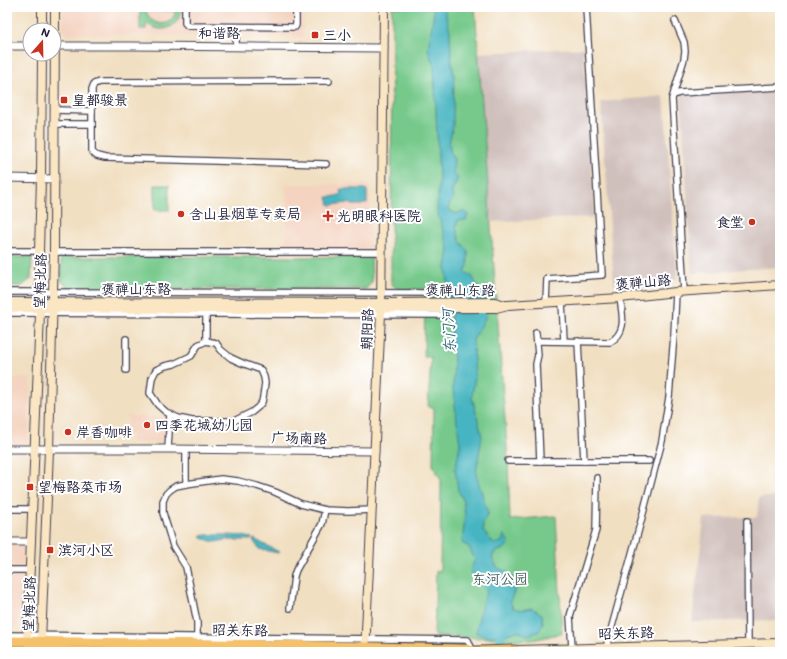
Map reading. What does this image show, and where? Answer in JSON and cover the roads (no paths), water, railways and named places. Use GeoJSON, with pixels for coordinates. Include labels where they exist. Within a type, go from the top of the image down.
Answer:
{"type":"FeatureCollection","features":[{"type":"Feature","properties":{"kind":"main road"},"geometry":{"type":"LineString","coordinates":[[42,7],[42,22]]}},
{"type":"Feature","properties":{"kind":"main road","name":"望梅北路"},"geometry":{"type":"LineString","coordinates":[[55,7],[55,22]]}},
{"type":"Feature","properties":{"kind":"main road","name":"朝阳路"},"geometry":{"type":"LineString","coordinates":[[366,646],[382,293],[384,7]]}},
{"type":"Feature","properties":{"kind":"main road","name":"望梅北路"},"geometry":{"type":"LineString","coordinates":[[34,651],[27,638],[40,308],[39,251],[42,62]]}},
{"type":"Feature","properties":{"kind":"main road","name":"望梅北路"},"geometry":{"type":"LineString","coordinates":[[34,651],[41,639],[49,450],[54,252],[54,62]]}},
{"type":"Feature","properties":{"kind":"main road","name":"褒禅山路"},"geometry":{"type":"LineString","coordinates":[[508,305],[620,298],[780,285]]}},
{"type":"Feature","properties":{"kind":"main road","name":"褒禅山东路"},"geometry":{"type":"LineString","coordinates":[[7,302],[40,308]]}},
{"type":"Feature","properties":{"kind":"main road","name":"褒禅山东路"},"geometry":{"type":"LineString","coordinates":[[7,308],[381,309],[490,305],[496,308],[508,305]]}},
{"type":"Feature","properties":{"kind":"main road","name":"昭关东路"},"geometry":{"type":"LineString","coordinates":[[7,641],[27,638],[149,649],[223,652]]}},
{"type":"Feature","properties":{"kind":"main road","name":"昭关东路"},"geometry":{"type":"LineString","coordinates":[[7,650],[149,649],[197,641],[279,648],[366,646],[465,649],[472,652],[780,643]]}},
{"type":"Feature","properties":{"kind":"street"},"geometry":{"type":"LineString","coordinates":[[185,7],[185,23],[188,26],[236,27],[295,27],[296,7]]}},
{"type":"Feature","properties":{"kind":"street"},"geometry":{"type":"LineString","coordinates":[[546,303],[547,279],[602,275],[586,7]]}},
{"type":"Feature","properties":{"kind":"street"},"geometry":{"type":"LineString","coordinates":[[606,648],[642,521],[662,441],[670,397],[674,335],[680,292],[672,99],[685,51],[684,42],[675,21]]}},
{"type":"Feature","properties":{"kind":"street"},"geometry":{"type":"LineString","coordinates":[[236,27],[236,46]]}},
{"type":"Feature","properties":{"kind":"street"},"geometry":{"type":"LineString","coordinates":[[7,46],[22,46]]}},
{"type":"Feature","properties":{"kind":"street","name":"和谐路"},"geometry":{"type":"LineString","coordinates":[[62,46],[384,48]]}},
{"type":"Feature","properties":{"kind":"street"},"geometry":{"type":"LineString","coordinates":[[326,164],[105,158],[97,156],[92,152],[92,89],[94,84],[99,82],[329,81]]}},
{"type":"Feature","properties":{"kind":"street"},"geometry":{"type":"LineString","coordinates":[[674,95],[679,93],[780,87]]}},
{"type":"Feature","properties":{"kind":"street"},"geometry":{"type":"LineString","coordinates":[[55,110],[92,111]]}},
{"type":"Feature","properties":{"kind":"street"},"geometry":{"type":"LineString","coordinates":[[55,124],[92,124]]}},
{"type":"Feature","properties":{"kind":"street"},"geometry":{"type":"LineString","coordinates":[[7,178],[55,178]]}},
{"type":"Feature","properties":{"kind":"street"},"geometry":{"type":"LineString","coordinates":[[7,251],[39,251]]}},
{"type":"Feature","properties":{"kind":"street"},"geometry":{"type":"LineString","coordinates":[[54,252],[382,252]]}},
{"type":"Feature","properties":{"kind":"street"},"geometry":{"type":"LineString","coordinates":[[7,292],[442,293]]}},
{"type":"Feature","properties":{"kind":"street"},"geometry":{"type":"LineString","coordinates":[[537,341],[610,342],[616,339],[622,323],[620,298]]}},
{"type":"Feature","properties":{"kind":"street"},"geometry":{"type":"LineString","coordinates":[[562,302],[564,341]]}},
{"type":"Feature","properties":{"kind":"street"},"geometry":{"type":"LineString","coordinates":[[7,313],[40,308]]}},
{"type":"Feature","properties":{"kind":"street"},"geometry":{"type":"LineString","coordinates":[[206,308],[206,341]]}},
{"type":"Feature","properties":{"kind":"street"},"geometry":{"type":"LineString","coordinates":[[381,309],[442,314]]}},
{"type":"Feature","properties":{"kind":"street"},"geometry":{"type":"LineString","coordinates":[[536,334],[538,355],[536,364],[540,461]]}},
{"type":"Feature","properties":{"kind":"street"},"geometry":{"type":"LineString","coordinates":[[126,339],[126,370]]}},
{"type":"Feature","properties":{"kind":"street"},"geometry":{"type":"LineString","coordinates":[[206,341],[216,343],[221,350],[231,358],[261,370],[265,383],[262,402],[258,408],[234,421],[192,421],[178,418],[166,412],[158,405],[150,392],[152,378],[156,370],[191,356],[198,345],[206,341]]}},
{"type":"Feature","properties":{"kind":"street"},"geometry":{"type":"LineString","coordinates":[[578,341],[584,461]]}},
{"type":"Feature","properties":{"kind":"street"},"geometry":{"type":"LineString","coordinates":[[168,449],[170,414]]}},
{"type":"Feature","properties":{"kind":"street","name":"广场南路"},"geometry":{"type":"LineString","coordinates":[[7,449],[375,451]]}},
{"type":"Feature","properties":{"kind":"street"},"geometry":{"type":"LineString","coordinates":[[186,450],[186,484]]}},
{"type":"Feature","properties":{"kind":"street"},"geometry":{"type":"LineString","coordinates":[[508,461],[649,461]]}},
{"type":"Feature","properties":{"kind":"street"},"geometry":{"type":"LineString","coordinates":[[572,648],[570,616],[596,530],[597,478]]}},
{"type":"Feature","properties":{"kind":"street"},"geometry":{"type":"LineString","coordinates":[[197,641],[197,622],[186,567],[174,546],[163,514],[163,501],[166,494],[170,490],[176,486],[221,479],[238,481],[275,492],[301,504],[324,510],[372,510]]}},
{"type":"Feature","properties":{"kind":"street"},"geometry":{"type":"LineString","coordinates":[[7,508],[32,509]]}},
{"type":"Feature","properties":{"kind":"street"},"geometry":{"type":"LineString","coordinates":[[290,608],[296,570],[322,524],[324,510]]}},
{"type":"Feature","properties":{"kind":"street"},"geometry":{"type":"LineString","coordinates":[[747,521],[748,644]]}},
{"type":"Feature","properties":{"kind":"street"},"geometry":{"type":"LineString","coordinates":[[7,542],[31,542]]}},
{"type":"Feature","properties":{"kind":"street"},"geometry":{"type":"LineString","coordinates":[[7,570],[30,570]]}},
{"type":"Feature","properties":{"kind":"street"},"geometry":{"type":"LineString","coordinates":[[7,635],[27,638]]}},
{"type":"Feature","properties":{"kind":"street"},"geometry":{"type":"LineString","coordinates":[[41,639],[197,641],[366,646]]}},
{"type":"Feature","properties":{"kind":"water"},"geometry":{"type":"Polygon","coordinates":[[[432,7],[444,7],[450,31],[451,56],[454,75],[453,126],[449,144],[451,154],[454,159],[453,173],[458,178],[452,190],[453,199],[449,205],[450,211],[457,214],[461,211],[468,214],[466,220],[458,220],[456,228],[460,241],[468,251],[468,266],[465,272],[472,276],[478,287],[485,293],[486,317],[473,340],[475,377],[472,397],[482,436],[476,474],[488,514],[483,522],[483,531],[494,544],[502,542],[504,534],[509,543],[504,549],[495,552],[492,558],[497,567],[511,575],[514,582],[514,593],[510,601],[513,608],[521,610],[532,608],[542,614],[543,625],[538,632],[528,635],[517,631],[501,636],[485,636],[476,633],[482,603],[487,590],[476,580],[470,570],[475,560],[469,547],[462,543],[465,516],[463,500],[458,490],[455,469],[460,445],[453,390],[454,356],[450,345],[451,307],[446,267],[449,250],[437,211],[439,179],[434,67],[428,49],[434,12],[432,7]]]}},
{"type":"Feature","properties":{"kind":"water"},"geometry":{"type":"Polygon","coordinates":[[[366,189],[367,203],[361,205],[353,205],[349,203],[329,204],[327,197],[340,195],[340,190],[366,189]]]}},
{"type":"Feature","properties":{"kind":"water"},"geometry":{"type":"Polygon","coordinates":[[[226,535],[226,540],[214,542],[202,538],[201,536],[226,535]]]}},
{"type":"Feature","properties":{"kind":"water"},"geometry":{"type":"Polygon","coordinates":[[[228,535],[252,538],[251,540],[228,540],[228,535]]]}},
{"type":"Feature","properties":{"kind":"water"},"geometry":{"type":"Polygon","coordinates":[[[254,539],[279,552],[259,549],[253,540],[254,539]]]}},
{"type":"Feature","properties":{"kind":"waterway","name":"东门河"},"geometry":{"type":"LineString","coordinates":[[500,623],[501,652]]}},
{"type":"Feature","properties":{"kind":"place","name":"三小"},"geometry":{"type":"Point","coordinates":[315,35]}},
{"type":"Feature","properties":{"kind":"place","name":"皇都骏景"},"geometry":{"type":"Point","coordinates":[64,100]}},
{"type":"Feature","properties":{"kind":"place","name":"含山县烟草专卖局"},"geometry":{"type":"Point","coordinates":[181,214]}},
{"type":"Feature","properties":{"kind":"place","name":"光明眼科医院"},"geometry":{"type":"Point","coordinates":[328,216]}},
{"type":"Feature","properties":{"kind":"place","name":"食堂"},"geometry":{"type":"Point","coordinates":[752,222]}},
{"type":"Feature","properties":{"kind":"place","name":"四季花城幼儿园"},"geometry":{"type":"Point","coordinates":[147,425]}},
{"type":"Feature","properties":{"kind":"place","name":"岸香咖啡"},"geometry":{"type":"Point","coordinates":[68,432]}},
{"type":"Feature","properties":{"kind":"place","name":"望梅路菜市场"},"geometry":{"type":"Point","coordinates":[30,487]}},
{"type":"Feature","properties":{"kind":"place","name":"滨河小区"},"geometry":{"type":"Point","coordinates":[50,550]}},
{"type":"Feature","properties":{"kind":"park label","name":"东河公园"},"geometry":{"type":"Point","coordinates":[500,579]}}]}
